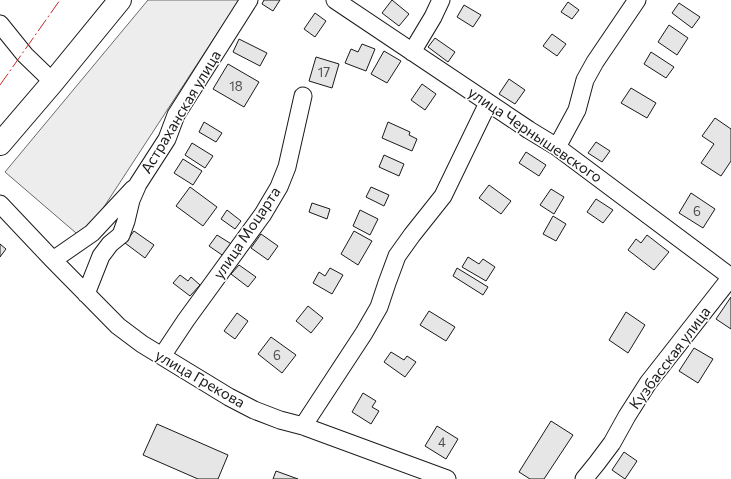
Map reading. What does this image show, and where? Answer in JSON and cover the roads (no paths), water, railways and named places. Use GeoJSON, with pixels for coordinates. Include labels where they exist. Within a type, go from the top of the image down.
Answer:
{"type":"FeatureCollection","features":[{"type":"Feature","properties":{"kind":"main road"},"geometry":{"type":"LineString","coordinates":[[0,144],[120,0]]}},
{"type":"Feature","properties":{"kind":"street","name":"Астраханская улица"},"geometry":{"type":"LineString","coordinates":[[86,294],[101,256],[110,244],[121,235],[131,200],[138,184],[167,139],[176,115],[250,0]]}},
{"type":"Feature","properties":{"kind":"street","name":"улица Чернышевского"},"geometry":{"type":"LineString","coordinates":[[335,0],[488,104],[529,130],[558,146],[731,277]]}},
{"type":"Feature","properties":{"kind":"street"},"geometry":{"type":"LineString","coordinates":[[412,52],[433,17],[441,0]]}},
{"type":"Feature","properties":{"kind":"street"},"geometry":{"type":"LineString","coordinates":[[558,146],[577,110],[585,80],[595,62],[637,0]]}},
{"type":"Feature","properties":{"kind":"street"},"geometry":{"type":"LineString","coordinates":[[0,24],[24,55],[53,82]]}},
{"type":"Feature","properties":{"kind":"street","name":"улица Моцарта"},"geometry":{"type":"LineString","coordinates":[[162,356],[186,320],[263,214],[279,187],[287,167],[303,96]]}},
{"type":"Feature","properties":{"kind":"street"},"geometry":{"type":"LineString","coordinates":[[303,426],[364,333],[379,307],[397,256],[443,196],[488,104]]}},
{"type":"Feature","properties":{"kind":"street","name":"Астраханская улица"},"geometry":{"type":"LineString","coordinates":[[53,260],[92,233],[138,184]]}},
{"type":"Feature","properties":{"kind":"street","name":"улица Грекова"},"geometry":{"type":"LineString","coordinates":[[0,204],[118,326],[142,344],[229,397],[254,410],[280,420],[303,426],[447,479]]}},
{"type":"Feature","properties":{"kind":"street","name":"Кузбасская улица"},"geometry":{"type":"LineString","coordinates":[[584,479],[612,443],[648,383],[731,277]]}}]}
